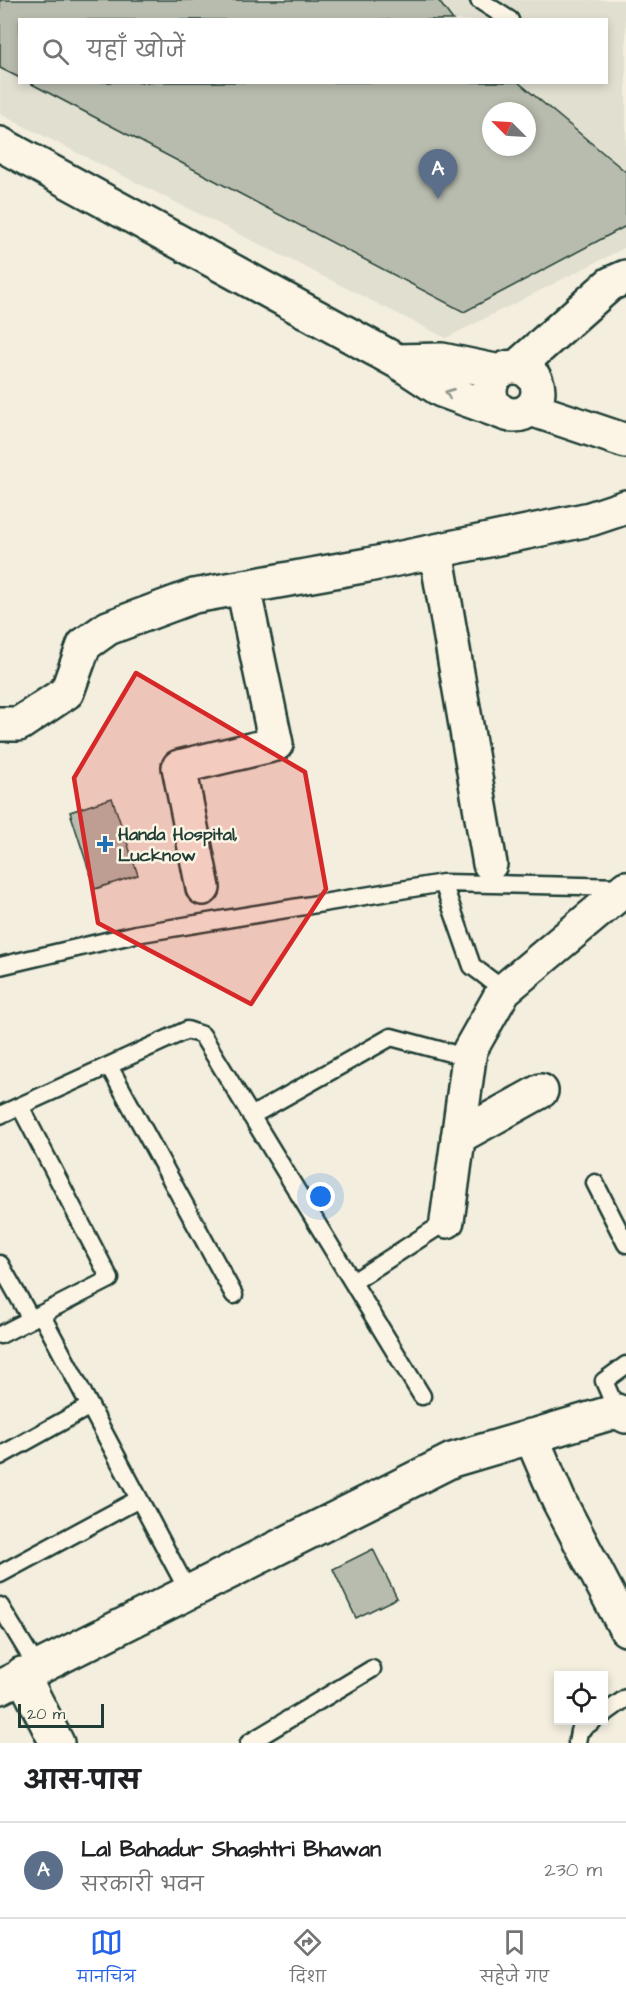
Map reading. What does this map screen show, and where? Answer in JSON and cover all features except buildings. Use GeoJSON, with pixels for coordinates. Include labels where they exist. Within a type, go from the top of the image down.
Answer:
{"type":"FeatureCollection","features":[{"type":"Feature","properties":{"kind":"street"},"geometry":{"type":"LineString","coordinates":[[0,144],[397,361],[441,390],[524,404],[626,441]]}},
{"type":"Feature","properties":{"kind":"street"},"geometry":{"type":"LineString","coordinates":[[618,281],[524,404],[497,408],[490,393],[491,385],[618,281]]}},
{"type":"Feature","properties":{"kind":"street"},"geometry":{"type":"LineString","coordinates":[[397,361],[442,360],[530,372],[535,378],[524,404]]}},
{"type":"Feature","properties":{"kind":"street"},"geometry":{"type":"LineString","coordinates":[[0,724],[19,724],[67,692],[84,645],[108,628],[194,596],[590,519],[626,507]]}},
{"type":"Feature","properties":{"kind":"street"},"geometry":{"type":"LineString","coordinates":[[436,550],[490,864]]}},
{"type":"Feature","properties":{"kind":"street"},"geometry":{"type":"LineString","coordinates":[[203,888],[179,767],[276,744],[243,587]]}},
{"type":"Feature","properties":{"kind":"street"},"geometry":{"type":"LineString","coordinates":[[447,1221],[470,1050],[504,990],[626,887]]}},
{"type":"Feature","properties":{"kind":"street"},"geometry":{"type":"LineString","coordinates":[[458,1137],[541,1091]]}},
{"type":"Feature","properties":{"kind":"street"},"geometry":{"type":"LineString","coordinates":[[57,1743],[20,1676],[452,1460],[531,1436],[622,1414]]}},
{"type":"Feature","properties":{"kind":"street"},"geometry":{"type":"LineString","coordinates":[[531,1436],[559,1502],[626,1629]]}},
{"type":"Feature","properties":{"kind":"lane"},"geometry":{"type":"LineString","coordinates":[[479,0],[507,18]]}},
{"type":"Feature","properties":{"kind":"lane"},"geometry":{"type":"LineString","coordinates":[[443,883],[472,966],[504,990]]}},
{"type":"Feature","properties":{"kind":"lane"},"geometry":{"type":"LineString","coordinates":[[0,966],[136,934],[443,883],[626,887]]}},
{"type":"Feature","properties":{"kind":"lane"},"geometry":{"type":"LineString","coordinates":[[0,1115],[187,1030],[202,1035],[422,1396]]}},
{"type":"Feature","properties":{"kind":"lane"},"geometry":{"type":"LineString","coordinates":[[251,1116],[391,1037],[469,1058]]}},
{"type":"Feature","properties":{"kind":"lane"},"geometry":{"type":"LineString","coordinates":[[109,1066],[234,1295]]}},
{"type":"Feature","properties":{"kind":"lane"},"geometry":{"type":"LineString","coordinates":[[0,1335],[110,1279],[20,1106]]}},
{"type":"Feature","properties":{"kind":"lane"},"geometry":{"type":"LineString","coordinates":[[595,1183],[626,1244]]}},
{"type":"Feature","properties":{"kind":"lane"},"geometry":{"type":"LineString","coordinates":[[353,1282],[447,1221]]}},
{"type":"Feature","properties":{"kind":"lane"},"geometry":{"type":"LineString","coordinates":[[0,1264],[36,1317],[90,1406],[188,1591]]}},
{"type":"Feature","properties":{"kind":"lane"},"geometry":{"type":"LineString","coordinates":[[622,1414],[604,1381],[626,1365]]}},
{"type":"Feature","properties":{"kind":"lane"},"geometry":{"type":"LineString","coordinates":[[0,1456],[90,1406]]}},
{"type":"Feature","properties":{"kind":"lane"},"geometry":{"type":"LineString","coordinates":[[0,1574],[139,1499]]}},
{"type":"Feature","properties":{"kind":"lane"},"geometry":{"type":"LineString","coordinates":[[0,1606],[20,1676]]}},
{"type":"Feature","properties":{"kind":"lane"},"geometry":{"type":"LineString","coordinates":[[249,1743],[372,1669]]}},
{"type":"Feature","properties":{"kind":"lane"},"geometry":{"type":"LineString","coordinates":[[608,1711],[626,1698]]}},
{"type":"Feature","properties":{"kind":"lane"},"geometry":{"type":"LineString","coordinates":[[577,1743],[579,1731],[587,1725]]}},
{"type":"Feature","properties":{"kind":"highlighted area"},"geometry":{"type":"Polygon","coordinates":[[[136,673],[305,772],[326,889],[251,1004],[98,923],[74,778],[136,673]]]}},
{"type":"Feature","properties":{"kind":"shaded area"},"geometry":{"type":"Polygon","coordinates":[[[0,0],[626,0],[626,247],[446,338],[0,114],[0,0]]]}},
{"type":"Feature","properties":{"kind":"place","name":"Lal Bahadur Shashtri Bhawan"},"geometry":{"type":"Point","coordinates":[438,199]}},
{"type":"Feature","properties":{"kind":"place","name":"Handa Hospital, Lucknow"},"geometry":{"type":"Point","coordinates":[105,844]}}]}
